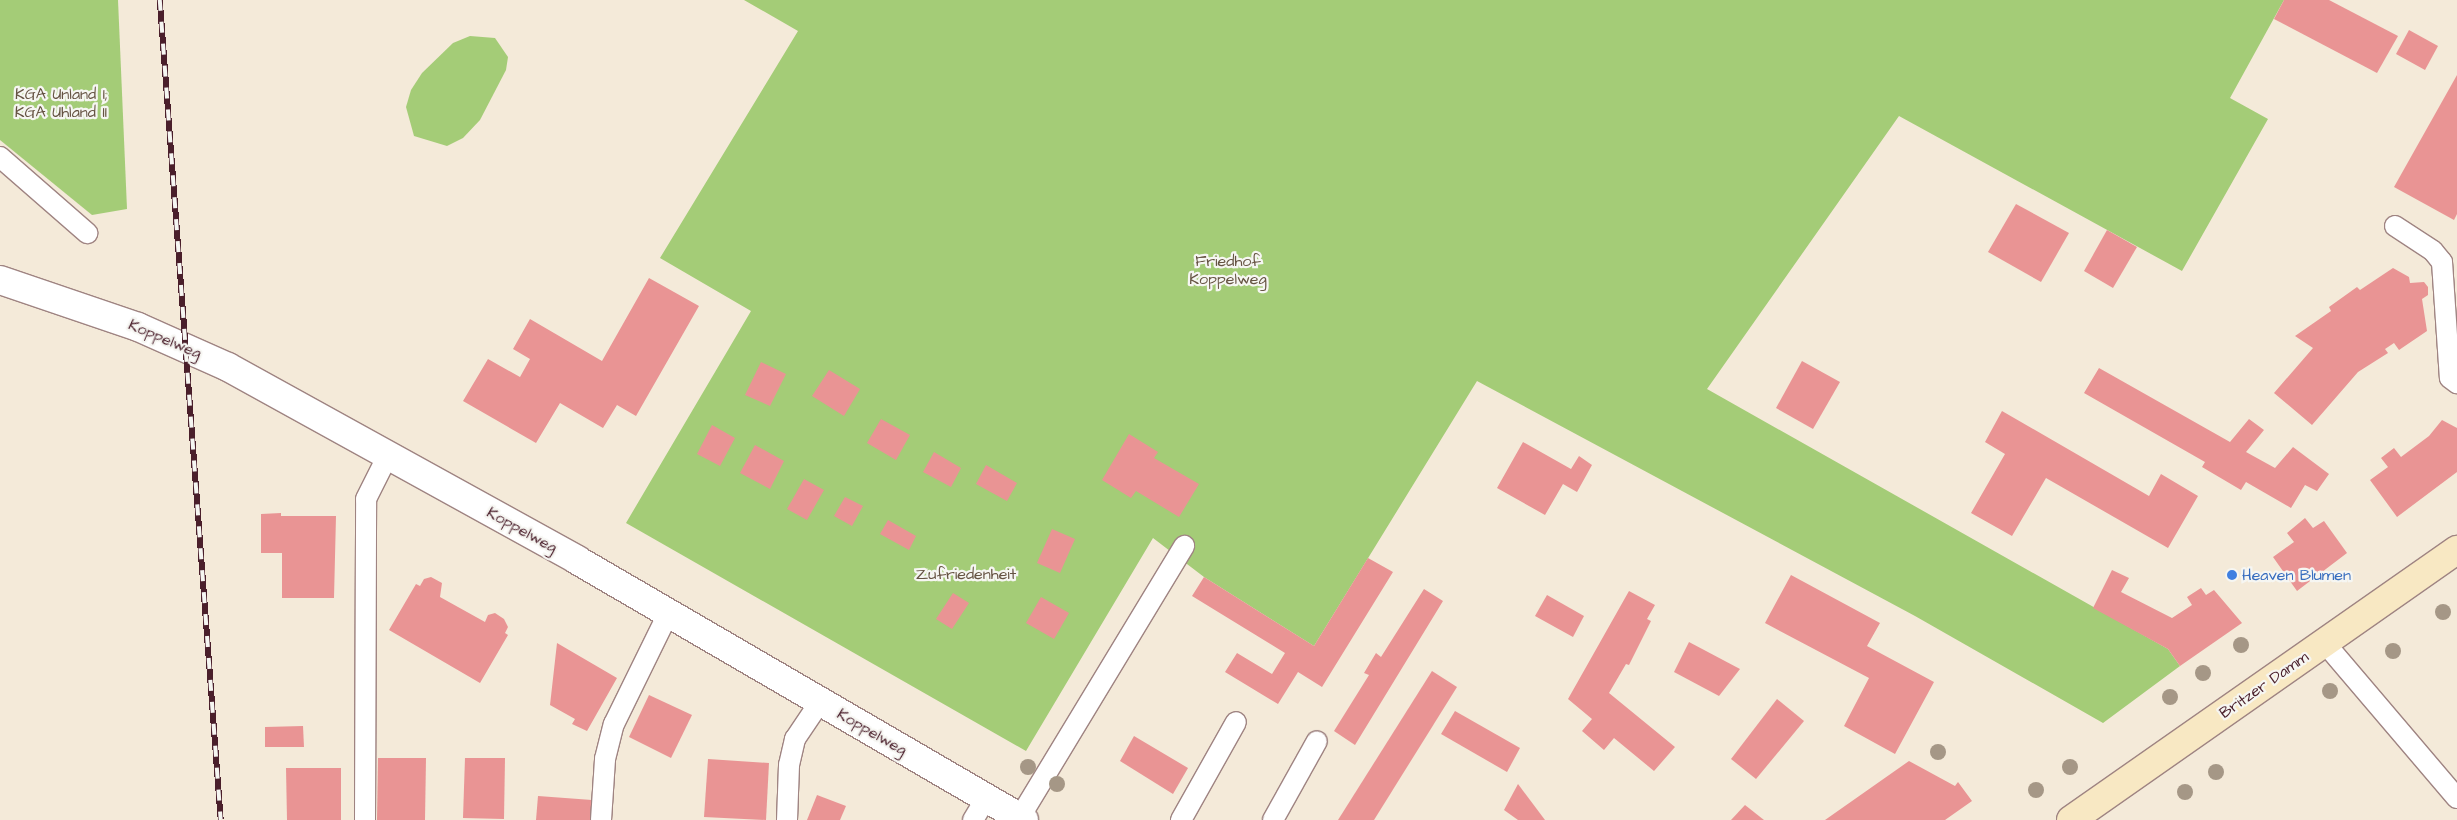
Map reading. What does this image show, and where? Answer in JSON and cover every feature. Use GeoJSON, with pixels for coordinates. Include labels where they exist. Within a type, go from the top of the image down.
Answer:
{"type":"FeatureCollection","features":[{"type":"Feature","properties":{"kind":"main road","name":"Britzer Damm"},"geometry":{"type":"LineString","coordinates":[[2070,820],[2457,550]]}},
{"type":"Feature","properties":{"kind":"street","name":"Koppelweg"},"geometry":{"type":"LineString","coordinates":[[0,280],[124,322],[228,367],[388,455],[820,702],[980,809],[1022,819]]}},
{"type":"Feature","properties":{"kind":"lane"},"geometry":{"type":"LineString","coordinates":[[0,157],[87,234]]}},
{"type":"Feature","properties":{"kind":"lane"},"geometry":{"type":"LineString","coordinates":[[2395,226],[2433,251],[2442,262],[2450,378],[2457,382]]}},
{"type":"Feature","properties":{"kind":"lane"},"geometry":{"type":"LineString","coordinates":[[365,820],[366,499],[388,455]]}},
{"type":"Feature","properties":{"kind":"lane"},"geometry":{"type":"LineString","coordinates":[[1022,819],[1184,546]]}},
{"type":"Feature","properties":{"kind":"lane"},"geometry":{"type":"LineString","coordinates":[[601,820],[605,759],[614,724],[668,614]]}},
{"type":"Feature","properties":{"kind":"lane"},"geometry":{"type":"LineString","coordinates":[[2324,642],[2457,798]]}},
{"type":"Feature","properties":{"kind":"lane"},"geometry":{"type":"LineString","coordinates":[[787,820],[789,765],[795,740],[820,702]]}},
{"type":"Feature","properties":{"kind":"lane"},"geometry":{"type":"LineString","coordinates":[[1182,820],[1236,722]]}},
{"type":"Feature","properties":{"kind":"lane"},"geometry":{"type":"LineString","coordinates":[[1273,820],[1317,741]]}},
{"type":"Feature","properties":{"kind":"green space","name":"KGA Unland I; KGA Uhland II"},"geometry":{"type":"Polygon","coordinates":[[[0,0],[118,0],[127,209],[92,215],[0,140],[0,0]]]}},
{"type":"Feature","properties":{"kind":"green space","name":"Friedhof Koppelweg"},"geometry":{"type":"Polygon","coordinates":[[[744,0],[2284,0],[2230,98],[2268,119],[2182,271],[1899,116],[1707,389],[2168,649],[2180,666],[2103,723],[1915,616],[1477,381],[1314,646],[1204,577],[1153,538],[1026,751],[626,523],[751,311],[660,258],[798,31],[744,0]]]}},
{"type":"Feature","properties":{"kind":"green space"},"geometry":{"type":"Polygon","coordinates":[[[470,36],[495,38],[508,57],[506,70],[480,120],[463,138],[447,146],[414,136],[406,107],[411,90],[422,73],[453,43],[470,36]]]}},
{"type":"Feature","properties":{"kind":"building"},"geometry":{"type":"Polygon","coordinates":[[[2284,0],[2329,0],[2398,36],[2377,73],[2274,19],[2284,0]]]}},
{"type":"Feature","properties":{"kind":"building"},"geometry":{"type":"Polygon","coordinates":[[[2409,30],[2438,46],[2425,70],[2396,54],[2409,30]]]}},
{"type":"Feature","properties":{"kind":"building"},"geometry":{"type":"Polygon","coordinates":[[[2457,75],[2457,214],[2454,220],[2394,187],[2457,75]]]}},
{"type":"Feature","properties":{"kind":"building"},"geometry":{"type":"Polygon","coordinates":[[[2016,204],[2069,233],[2041,282],[1988,252],[2016,204]]]}},
{"type":"Feature","properties":{"kind":"building"},"geometry":{"type":"Polygon","coordinates":[[[2107,230],[2137,247],[2113,288],[2084,271],[2107,230]]]}},
{"type":"Feature","properties":{"kind":"building"},"geometry":{"type":"Polygon","coordinates":[[[2393,268],[2409,277],[2410,283],[2424,282],[2428,287],[2428,295],[2422,299],[2427,331],[2399,350],[2394,343],[2385,349],[2388,353],[2358,372],[2312,425],[2274,393],[2313,348],[2295,336],[2331,311],[2329,307],[2357,287],[2360,290],[2393,268]]]}},
{"type":"Feature","properties":{"kind":"building"},"geometry":{"type":"Polygon","coordinates":[[[649,278],[699,306],[636,416],[617,405],[603,428],[560,403],[536,443],[463,401],[488,359],[520,377],[530,359],[513,349],[530,319],[602,361],[649,278]]]}},
{"type":"Feature","properties":{"kind":"building"},"geometry":{"type":"Polygon","coordinates":[[[1802,361],[1840,382],[1813,429],[1776,408],[1802,361]]]}},
{"type":"Feature","properties":{"kind":"building"},"geometry":{"type":"Polygon","coordinates":[[[761,362],[786,374],[770,406],[745,395],[761,362]]]}},
{"type":"Feature","properties":{"kind":"building"},"geometry":{"type":"Polygon","coordinates":[[[2099,368],[2230,442],[2249,419],[2264,430],[2246,452],[2275,468],[2293,447],[2329,474],[2317,491],[2305,485],[2291,508],[2246,482],[2241,490],[2202,467],[2205,462],[2084,393],[2099,368]]]}},
{"type":"Feature","properties":{"kind":"building"},"geometry":{"type":"Polygon","coordinates":[[[829,370],[860,389],[844,416],[812,396],[829,370]]]}},
{"type":"Feature","properties":{"kind":"building"},"geometry":{"type":"Polygon","coordinates":[[[2002,411],[2149,496],[2161,474],[2198,496],[2168,548],[2046,478],[2012,536],[1971,513],[2005,454],[1985,442],[2002,411]]]}},
{"type":"Feature","properties":{"kind":"building"},"geometry":{"type":"Polygon","coordinates":[[[881,419],[910,435],[896,460],[867,443],[881,419]]]}},
{"type":"Feature","properties":{"kind":"building"},"geometry":{"type":"Polygon","coordinates":[[[2442,420],[2457,428],[2457,472],[2397,517],[2370,480],[2388,467],[2381,458],[2394,448],[2401,457],[2429,436],[2442,420]]]}},
{"type":"Feature","properties":{"kind":"building"},"geometry":{"type":"Polygon","coordinates":[[[712,425],[735,438],[720,466],[697,454],[712,425]]]}},
{"type":"Feature","properties":{"kind":"building"},"geometry":{"type":"Polygon","coordinates":[[[1129,434],[1158,452],[1154,458],[1199,484],[1179,517],[1136,491],[1131,498],[1102,480],[1129,434]]]}},
{"type":"Feature","properties":{"kind":"building"},"geometry":{"type":"Polygon","coordinates":[[[1523,442],[1571,469],[1579,456],[1592,465],[1577,492],[1563,484],[1545,515],[1497,488],[1523,442]]]}},
{"type":"Feature","properties":{"kind":"building"},"geometry":{"type":"Polygon","coordinates":[[[755,445],[784,461],[770,489],[740,473],[755,445]]]}},
{"type":"Feature","properties":{"kind":"building"},"geometry":{"type":"Polygon","coordinates":[[[934,452],[961,468],[951,487],[923,472],[934,452]]]}},
{"type":"Feature","properties":{"kind":"building"},"geometry":{"type":"Polygon","coordinates":[[[986,465],[1017,483],[1007,501],[976,484],[986,465]]]}},
{"type":"Feature","properties":{"kind":"building"},"geometry":{"type":"Polygon","coordinates":[[[804,479],[824,490],[807,520],[787,509],[804,479]]]}},
{"type":"Feature","properties":{"kind":"building"},"geometry":{"type":"Polygon","coordinates":[[[845,497],[863,506],[852,526],[834,516],[845,497]]]}},
{"type":"Feature","properties":{"kind":"building"},"geometry":{"type":"Polygon","coordinates":[[[281,513],[281,516],[336,516],[334,598],[282,598],[282,553],[261,553],[261,514],[281,513]]]}},
{"type":"Feature","properties":{"kind":"building"},"geometry":{"type":"Polygon","coordinates":[[[2305,518],[2313,528],[2324,521],[2347,553],[2297,591],[2273,557],[2294,542],[2287,533],[2305,518]]]}},
{"type":"Feature","properties":{"kind":"building"},"geometry":{"type":"Polygon","coordinates":[[[888,520],[916,536],[909,550],[880,534],[888,520]]]}},
{"type":"Feature","properties":{"kind":"building"},"geometry":{"type":"Polygon","coordinates":[[[1052,529],[1075,539],[1060,573],[1037,563],[1052,529]]]}},
{"type":"Feature","properties":{"kind":"building"},"geometry":{"type":"Polygon","coordinates":[[[1368,558],[1393,572],[1322,687],[1298,672],[1278,704],[1225,672],[1237,653],[1272,674],[1285,653],[1192,596],[1204,577],[1314,646],[1368,558]]]}},
{"type":"Feature","properties":{"kind":"building"},"geometry":{"type":"Polygon","coordinates":[[[2112,570],[2129,578],[2121,592],[2172,618],[2192,605],[2187,597],[2201,588],[2206,595],[2214,590],[2242,623],[2180,666],[2168,649],[2093,608],[2112,570]]]}},
{"type":"Feature","properties":{"kind":"building"},"geometry":{"type":"Polygon","coordinates":[[[1791,575],[1880,623],[1867,646],[1934,682],[1895,754],[1844,726],[1869,678],[1765,623],[1791,575]]]}},
{"type":"Feature","properties":{"kind":"building"},"geometry":{"type":"Polygon","coordinates":[[[431,577],[442,583],[440,597],[485,622],[488,615],[495,613],[504,619],[508,627],[505,633],[508,635],[480,683],[389,630],[416,584],[420,586],[424,579],[431,577]]]}},
{"type":"Feature","properties":{"kind":"building"},"geometry":{"type":"Polygon","coordinates":[[[1424,589],[1443,601],[1355,745],[1334,731],[1369,675],[1364,673],[1376,653],[1381,657],[1424,589]]]}},
{"type":"Feature","properties":{"kind":"building"},"geometry":{"type":"Polygon","coordinates":[[[1629,591],[1655,605],[1647,619],[1651,621],[1629,665],[1626,664],[1609,693],[1675,747],[1654,771],[1614,738],[1604,750],[1582,731],[1592,719],[1568,699],[1629,591]]]}},
{"type":"Feature","properties":{"kind":"building"},"geometry":{"type":"Polygon","coordinates":[[[953,593],[969,603],[952,629],[936,619],[953,593]]]}},
{"type":"Feature","properties":{"kind":"building"},"geometry":{"type":"Polygon","coordinates":[[[1547,595],[1584,616],[1573,637],[1535,616],[1547,595]]]}},
{"type":"Feature","properties":{"kind":"building"},"geometry":{"type":"Polygon","coordinates":[[[1041,597],[1069,613],[1054,639],[1026,623],[1041,597]]]}},
{"type":"Feature","properties":{"kind":"building"},"geometry":{"type":"Polygon","coordinates":[[[1689,642],[1740,669],[1719,696],[1674,672],[1689,642]]]}},
{"type":"Feature","properties":{"kind":"building"},"geometry":{"type":"Polygon","coordinates":[[[557,643],[617,678],[587,731],[572,724],[575,719],[550,705],[557,643]]]}},
{"type":"Feature","properties":{"kind":"building"},"geometry":{"type":"Polygon","coordinates":[[[1432,671],[1457,687],[1374,820],[1338,820],[1432,671]]]}},
{"type":"Feature","properties":{"kind":"building"},"geometry":{"type":"Polygon","coordinates":[[[649,695],[692,715],[671,758],[629,737],[649,695]]]}},
{"type":"Feature","properties":{"kind":"building"},"geometry":{"type":"Polygon","coordinates":[[[1777,699],[1804,721],[1756,779],[1731,759],[1777,699]]]}},
{"type":"Feature","properties":{"kind":"building"},"geometry":{"type":"Polygon","coordinates":[[[1455,711],[1520,748],[1507,772],[1441,734],[1455,711]]]}},
{"type":"Feature","properties":{"kind":"building"},"geometry":{"type":"Polygon","coordinates":[[[303,726],[304,747],[265,747],[265,727],[303,726]]]}},
{"type":"Feature","properties":{"kind":"building"},"geometry":{"type":"Polygon","coordinates":[[[1134,736],[1188,768],[1173,794],[1120,761],[1134,736]]]}},
{"type":"Feature","properties":{"kind":"building"},"geometry":{"type":"Polygon","coordinates":[[[378,758],[426,758],[425,820],[377,820],[378,758]]]}},
{"type":"Feature","properties":{"kind":"building"},"geometry":{"type":"Polygon","coordinates":[[[465,758],[505,758],[504,819],[463,818],[465,758]]]}},
{"type":"Feature","properties":{"kind":"building"},"geometry":{"type":"Polygon","coordinates":[[[708,759],[769,763],[766,820],[704,817],[708,759]]]}},
{"type":"Feature","properties":{"kind":"building"},"geometry":{"type":"Polygon","coordinates":[[[1909,761],[1955,786],[1958,782],[1972,801],[1945,820],[1825,820],[1909,761]]]}},
{"type":"Feature","properties":{"kind":"building"},"geometry":{"type":"Polygon","coordinates":[[[286,768],[341,768],[341,820],[287,820],[286,768]]]}},
{"type":"Feature","properties":{"kind":"building"},"geometry":{"type":"Polygon","coordinates":[[[1518,784],[1545,820],[1518,820],[1504,810],[1518,784]]]}},
{"type":"Feature","properties":{"kind":"building"},"geometry":{"type":"Polygon","coordinates":[[[817,795],[846,806],[840,820],[807,820],[817,795]]]}},
{"type":"Feature","properties":{"kind":"building"},"geometry":{"type":"Polygon","coordinates":[[[538,796],[592,800],[591,820],[536,820],[538,796]]]}},
{"type":"Feature","properties":{"kind":"building"},"geometry":{"type":"Polygon","coordinates":[[[1745,805],[1764,820],[1731,820],[1745,805]]]}},
{"type":"Feature","properties":{"kind":"railway"},"geometry":{"type":"LineString","coordinates":[[160,0],[221,820]]}},
{"type":"Feature","properties":{"kind":"place","name":"Heaven Blumen"},"geometry":{"type":"Point","coordinates":[2232,575]}},
{"type":"Feature","properties":{"kind":"park label","name":"Zufriedenheit"},"geometry":{"type":"Point","coordinates":[966,574]}}]}
